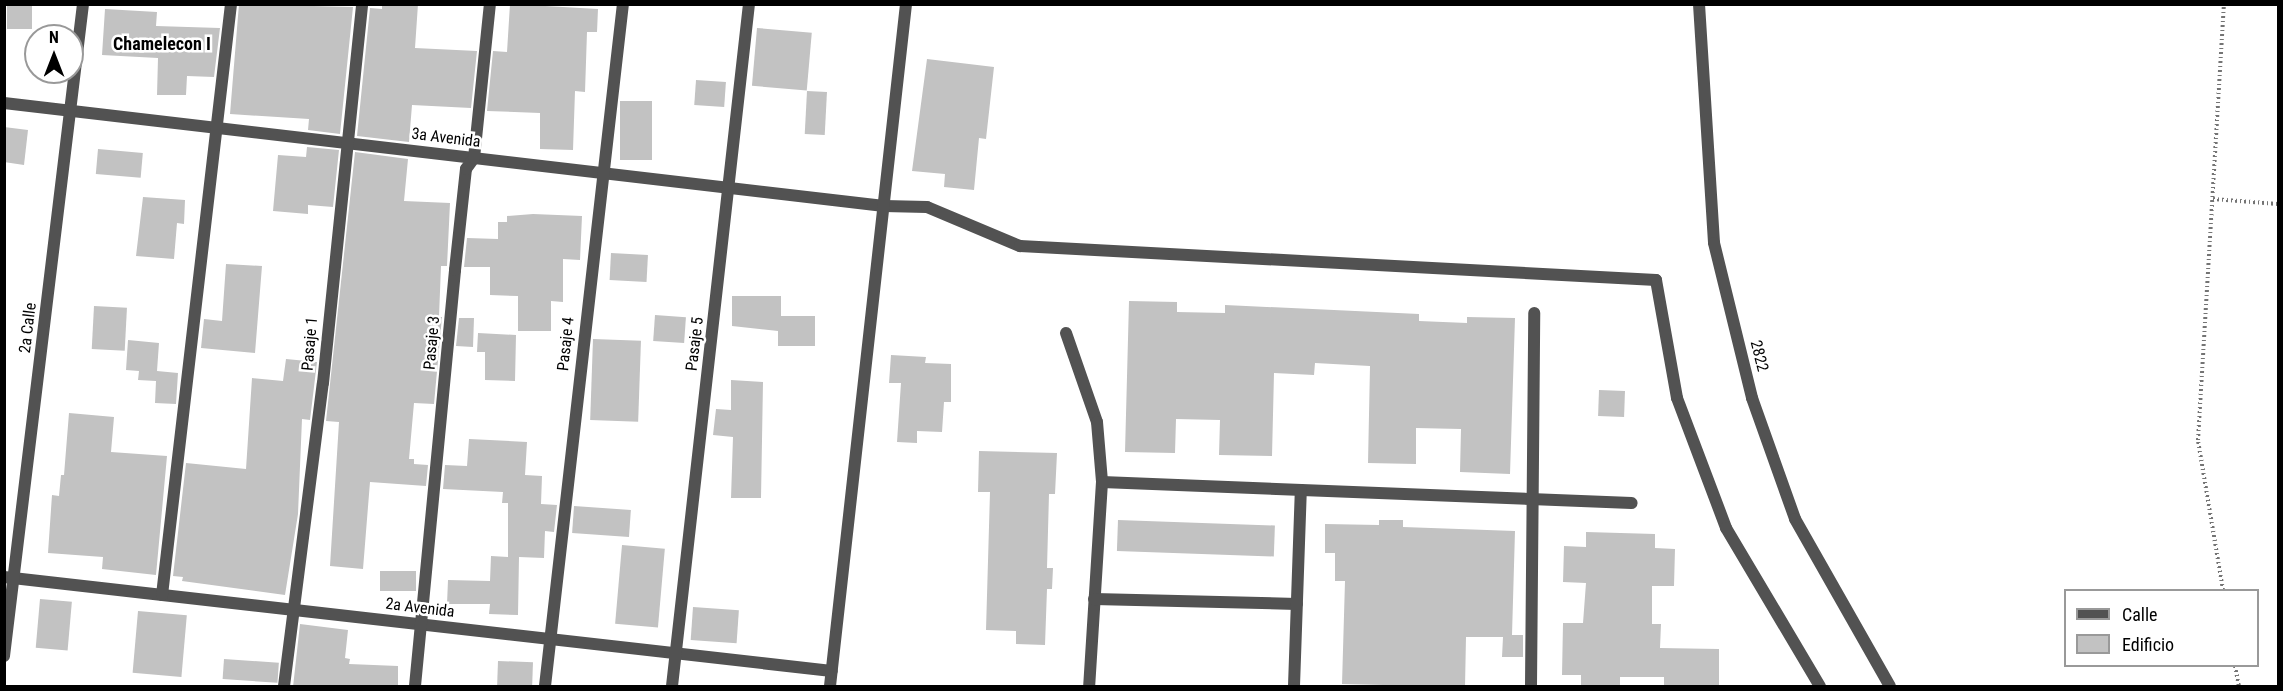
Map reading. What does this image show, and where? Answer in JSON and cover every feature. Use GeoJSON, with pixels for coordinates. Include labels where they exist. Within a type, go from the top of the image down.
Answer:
{"type":"FeatureCollection","features":[{"type":"Feature","properties":{"kind":"street","name":"2a Calle"},"geometry":{"type":"LineString","coordinates":[[4,656],[9,578],[71,111],[82,4]]}},
{"type":"Feature","properties":{"kind":"street"},"geometry":{"type":"LineString","coordinates":[[162,595],[231,4]]}},
{"type":"Feature","properties":{"kind":"street","name":"Pasaje 1"},"geometry":{"type":"LineString","coordinates":[[284,687],[323,383],[345,143],[363,4]]}},
{"type":"Feature","properties":{"kind":"street","name":"Pasaje 3"},"geometry":{"type":"LineString","coordinates":[[415,687],[423,625],[454,270],[466,169],[474,158],[490,4]]}},
{"type":"Feature","properties":{"kind":"street","name":"Pasaje 4"},"geometry":{"type":"LineString","coordinates":[[545,687],[601,173],[622,4]]}},
{"type":"Feature","properties":{"kind":"street","name":"Pasaje 5"},"geometry":{"type":"LineString","coordinates":[[672,687],[749,4]]}},
{"type":"Feature","properties":{"kind":"street"},"geometry":{"type":"LineString","coordinates":[[830,687],[906,4]]}},
{"type":"Feature","properties":{"kind":"street","name":"2822"},"geometry":{"type":"LineString","coordinates":[[1699,4],[1714,243],[1752,398],[1795,519],[1890,687]]}},
{"type":"Feature","properties":{"kind":"street","name":"3a Avenida"},"geometry":{"type":"LineString","coordinates":[[4,103],[884,207],[927,207],[1020,246],[1656,280],[1677,398],[1726,528],[1820,687]]}},
{"type":"Feature","properties":{"kind":"street"},"geometry":{"type":"LineString","coordinates":[[1531,687],[1535,499],[1534,314]]}},
{"type":"Feature","properties":{"kind":"street"},"geometry":{"type":"LineString","coordinates":[[1066,333],[1097,422],[1102,482],[1089,687]]}},
{"type":"Feature","properties":{"kind":"street"},"geometry":{"type":"LineString","coordinates":[[1102,482],[1632,503]]}},
{"type":"Feature","properties":{"kind":"street"},"geometry":{"type":"LineString","coordinates":[[1294,687],[1301,490]]}},
{"type":"Feature","properties":{"kind":"street","name":"2a Avenida"},"geometry":{"type":"LineString","coordinates":[[9,578],[832,671]]}},
{"type":"Feature","properties":{"kind":"street"},"geometry":{"type":"LineString","coordinates":[[1094,599],[1297,604]]}},
{"type":"Feature","properties":{"kind":"path"},"geometry":{"type":"LineString","coordinates":[[2223,589],[2198,440],[2224,4]]}},
{"type":"Feature","properties":{"kind":"path"},"geometry":{"type":"LineString","coordinates":[[2213,199],[2278,204]]}},
{"type":"Feature","properties":{"kind":"path"},"geometry":{"type":"LineString","coordinates":[[2235,667],[2239,687]]}},
{"type":"Feature","properties":{"kind":"building"},"geometry":{"type":"Polygon","coordinates":[[[7,4],[32,4],[32,24],[24,24],[24,29],[7,29],[7,4]]]}},
{"type":"Feature","properties":{"kind":"building"},"geometry":{"type":"Polygon","coordinates":[[[239,4],[353,7],[340,134],[308,130],[309,119],[230,114],[239,4]]]}},
{"type":"Feature","properties":{"kind":"building"},"geometry":{"type":"Polygon","coordinates":[[[382,4],[418,4],[415,48],[477,51],[471,108],[412,105],[409,142],[357,136],[370,8],[382,9],[382,4]]]}},
{"type":"Feature","properties":{"kind":"building"},"geometry":{"type":"Polygon","coordinates":[[[510,4],[598,9],[597,32],[587,32],[585,92],[575,91],[573,150],[540,149],[540,113],[487,111],[493,51],[507,52],[510,4]]]}},
{"type":"Feature","properties":{"kind":"building"},"geometry":{"type":"Polygon","coordinates":[[[105,9],[157,12],[156,26],[220,28],[214,77],[187,76],[186,95],[157,95],[158,58],[102,55],[105,9]]]}},
{"type":"Feature","properties":{"kind":"building"},"geometry":{"type":"Polygon","coordinates":[[[757,28],[812,33],[807,91],[752,86],[757,28]]]}},
{"type":"Feature","properties":{"kind":"building"},"geometry":{"type":"Polygon","coordinates":[[[927,59],[994,67],[986,139],[979,138],[974,190],[944,187],[945,174],[912,171],[927,59]]]}},
{"type":"Feature","properties":{"kind":"building"},"geometry":{"type":"Polygon","coordinates":[[[696,80],[726,82],[724,107],[694,105],[696,80]]]}},
{"type":"Feature","properties":{"kind":"building"},"geometry":{"type":"Polygon","coordinates":[[[807,91],[827,92],[825,135],[805,134],[807,91]]]}},
{"type":"Feature","properties":{"kind":"building"},"geometry":{"type":"Polygon","coordinates":[[[620,101],[652,101],[652,160],[620,160],[620,101]]]}},
{"type":"Feature","properties":{"kind":"building"},"geometry":{"type":"Polygon","coordinates":[[[4,127],[28,130],[24,165],[4,162],[4,127]]]}},
{"type":"Feature","properties":{"kind":"building"},"geometry":{"type":"Polygon","coordinates":[[[307,147],[339,150],[333,207],[308,205],[308,214],[273,211],[278,155],[306,157],[307,147]]]}},
{"type":"Feature","properties":{"kind":"building"},"geometry":{"type":"Polygon","coordinates":[[[98,149],[143,153],[141,178],[96,174],[98,149]]]}},
{"type":"Feature","properties":{"kind":"building"},"geometry":{"type":"Polygon","coordinates":[[[355,152],[408,159],[404,201],[450,203],[447,266],[441,266],[439,317],[442,317],[434,404],[414,403],[409,459],[414,459],[414,464],[428,465],[426,486],[370,482],[363,569],[330,566],[339,422],[326,421],[355,152]]]}},
{"type":"Feature","properties":{"kind":"building"},"geometry":{"type":"Polygon","coordinates":[[[143,197],[185,200],[184,224],[177,223],[174,259],[136,256],[143,197]]]}},
{"type":"Feature","properties":{"kind":"building"},"geometry":{"type":"Polygon","coordinates":[[[533,214],[582,216],[580,260],[563,259],[563,302],[551,301],[551,331],[518,331],[518,296],[490,295],[490,267],[464,267],[467,238],[498,239],[498,222],[507,222],[507,216],[533,214]]]}},
{"type":"Feature","properties":{"kind":"building"},"geometry":{"type":"Polygon","coordinates":[[[611,253],[648,255],[647,282],[610,280],[611,253]]]}},
{"type":"Feature","properties":{"kind":"building"},"geometry":{"type":"Polygon","coordinates":[[[226,264],[262,266],[255,353],[201,348],[204,319],[222,321],[226,264]]]}},
{"type":"Feature","properties":{"kind":"building"},"geometry":{"type":"Polygon","coordinates":[[[732,296],[781,296],[781,316],[815,316],[815,346],[778,346],[778,331],[732,326],[732,296]]]}},
{"type":"Feature","properties":{"kind":"building"},"geometry":{"type":"Polygon","coordinates":[[[1129,301],[1177,302],[1177,312],[1225,313],[1225,305],[1419,314],[1419,321],[1467,323],[1467,317],[1515,318],[1510,474],[1460,472],[1461,429],[1416,428],[1416,464],[1368,463],[1370,366],[1315,363],[1314,375],[1274,373],[1272,456],[1219,455],[1220,420],[1176,419],[1175,453],[1125,452],[1129,301]]]}},
{"type":"Feature","properties":{"kind":"building"},"geometry":{"type":"Polygon","coordinates":[[[94,306],[127,308],[125,351],[92,349],[94,306]]]}},
{"type":"Feature","properties":{"kind":"building"},"geometry":{"type":"Polygon","coordinates":[[[655,315],[686,317],[684,343],[653,341],[655,315]]]}},
{"type":"Feature","properties":{"kind":"building"},"geometry":{"type":"Polygon","coordinates":[[[459,318],[474,318],[473,347],[456,346],[459,318]]]}},
{"type":"Feature","properties":{"kind":"building"},"geometry":{"type":"Polygon","coordinates":[[[478,333],[516,335],[515,381],[485,380],[485,352],[477,352],[478,333]]]}},
{"type":"Feature","properties":{"kind":"building"},"geometry":{"type":"Polygon","coordinates":[[[593,339],[641,341],[638,422],[590,420],[593,339]]]}},
{"type":"Feature","properties":{"kind":"building"},"geometry":{"type":"Polygon","coordinates":[[[128,340],[159,343],[157,371],[178,373],[176,404],[155,403],[156,381],[138,380],[139,371],[126,370],[128,340]]]}},
{"type":"Feature","properties":{"kind":"building"},"geometry":{"type":"Polygon","coordinates":[[[891,355],[926,357],[925,363],[951,364],[951,402],[944,402],[942,432],[917,431],[917,443],[897,442],[901,383],[889,383],[891,355]]]}},
{"type":"Feature","properties":{"kind":"building"},"geometry":{"type":"Polygon","coordinates":[[[286,359],[317,362],[310,420],[302,419],[298,514],[285,595],[182,581],[183,577],[173,576],[186,463],[246,469],[252,378],[283,381],[286,359]]]}},
{"type":"Feature","properties":{"kind":"building"},"geometry":{"type":"Polygon","coordinates":[[[731,380],[763,382],[761,498],[731,498],[733,437],[713,435],[716,409],[731,410],[731,380]]]}},
{"type":"Feature","properties":{"kind":"building"},"geometry":{"type":"Polygon","coordinates":[[[1599,390],[1625,391],[1624,417],[1598,416],[1599,390]]]}},
{"type":"Feature","properties":{"kind":"building"},"geometry":{"type":"Polygon","coordinates":[[[69,413],[114,417],[111,452],[167,456],[156,575],[102,569],[103,557],[48,553],[52,495],[59,496],[61,475],[64,475],[69,413]]]}},
{"type":"Feature","properties":{"kind":"building"},"geometry":{"type":"Polygon","coordinates":[[[469,439],[527,442],[525,475],[542,476],[541,504],[557,505],[554,532],[545,531],[544,558],[519,557],[518,615],[489,614],[490,604],[447,604],[448,580],[490,581],[491,556],[508,557],[508,503],[502,503],[503,492],[443,489],[445,465],[467,466],[469,439]]]}},
{"type":"Feature","properties":{"kind":"building"},"geometry":{"type":"Polygon","coordinates":[[[979,451],[1057,453],[1055,494],[1049,494],[1047,568],[1053,568],[1052,589],[1047,589],[1045,645],[1016,644],[1016,631],[986,630],[990,492],[978,492],[979,451]]]}},
{"type":"Feature","properties":{"kind":"building"},"geometry":{"type":"Polygon","coordinates":[[[574,506],[631,510],[629,537],[572,533],[574,506]]]}},
{"type":"Feature","properties":{"kind":"building"},"geometry":{"type":"Polygon","coordinates":[[[1118,520],[1275,525],[1274,556],[1117,551],[1118,520]]]}},
{"type":"Feature","properties":{"kind":"building"},"geometry":{"type":"Polygon","coordinates":[[[1379,520],[1403,520],[1403,527],[1515,531],[1512,635],[1523,635],[1523,657],[1502,657],[1503,637],[1466,637],[1465,687],[1342,684],[1345,581],[1335,581],[1335,553],[1325,553],[1325,524],[1379,525],[1379,520]]]}},
{"type":"Feature","properties":{"kind":"building"},"geometry":{"type":"Polygon","coordinates":[[[1586,532],[1655,534],[1655,548],[1675,549],[1674,586],[1652,586],[1652,624],[1661,624],[1660,648],[1719,649],[1719,687],[1664,687],[1664,677],[1620,677],[1620,687],[1581,687],[1581,675],[1562,675],[1563,623],[1583,623],[1586,583],[1563,582],[1564,546],[1586,547],[1586,532]]]}},
{"type":"Feature","properties":{"kind":"building"},"geometry":{"type":"Polygon","coordinates":[[[622,545],[665,549],[658,627],[615,624],[622,545]]]}},
{"type":"Feature","properties":{"kind":"building"},"geometry":{"type":"Polygon","coordinates":[[[380,571],[416,571],[416,591],[380,591],[380,571]]]}},
{"type":"Feature","properties":{"kind":"building"},"geometry":{"type":"Polygon","coordinates":[[[40,599],[72,602],[68,651],[36,648],[40,599]]]}},
{"type":"Feature","properties":{"kind":"building"},"geometry":{"type":"Polygon","coordinates":[[[693,607],[739,610],[737,643],[691,640],[693,607]]]}},
{"type":"Feature","properties":{"kind":"building"},"geometry":{"type":"Polygon","coordinates":[[[138,611],[187,615],[181,677],[133,673],[138,611]]]}},
{"type":"Feature","properties":{"kind":"building"},"geometry":{"type":"Polygon","coordinates":[[[300,624],[348,630],[345,658],[350,659],[349,664],[398,666],[398,687],[293,687],[300,624]]]}},
{"type":"Feature","properties":{"kind":"building"},"geometry":{"type":"Polygon","coordinates":[[[224,659],[279,663],[277,683],[223,679],[224,659]]]}},
{"type":"Feature","properties":{"kind":"building"},"geometry":{"type":"Polygon","coordinates":[[[498,661],[533,662],[532,686],[497,686],[498,661]]]}},
{"type":"Feature","properties":{"kind":"district","name":"Chamelecon I"},"geometry":{"type":"Point","coordinates":[162,44]}}]}
